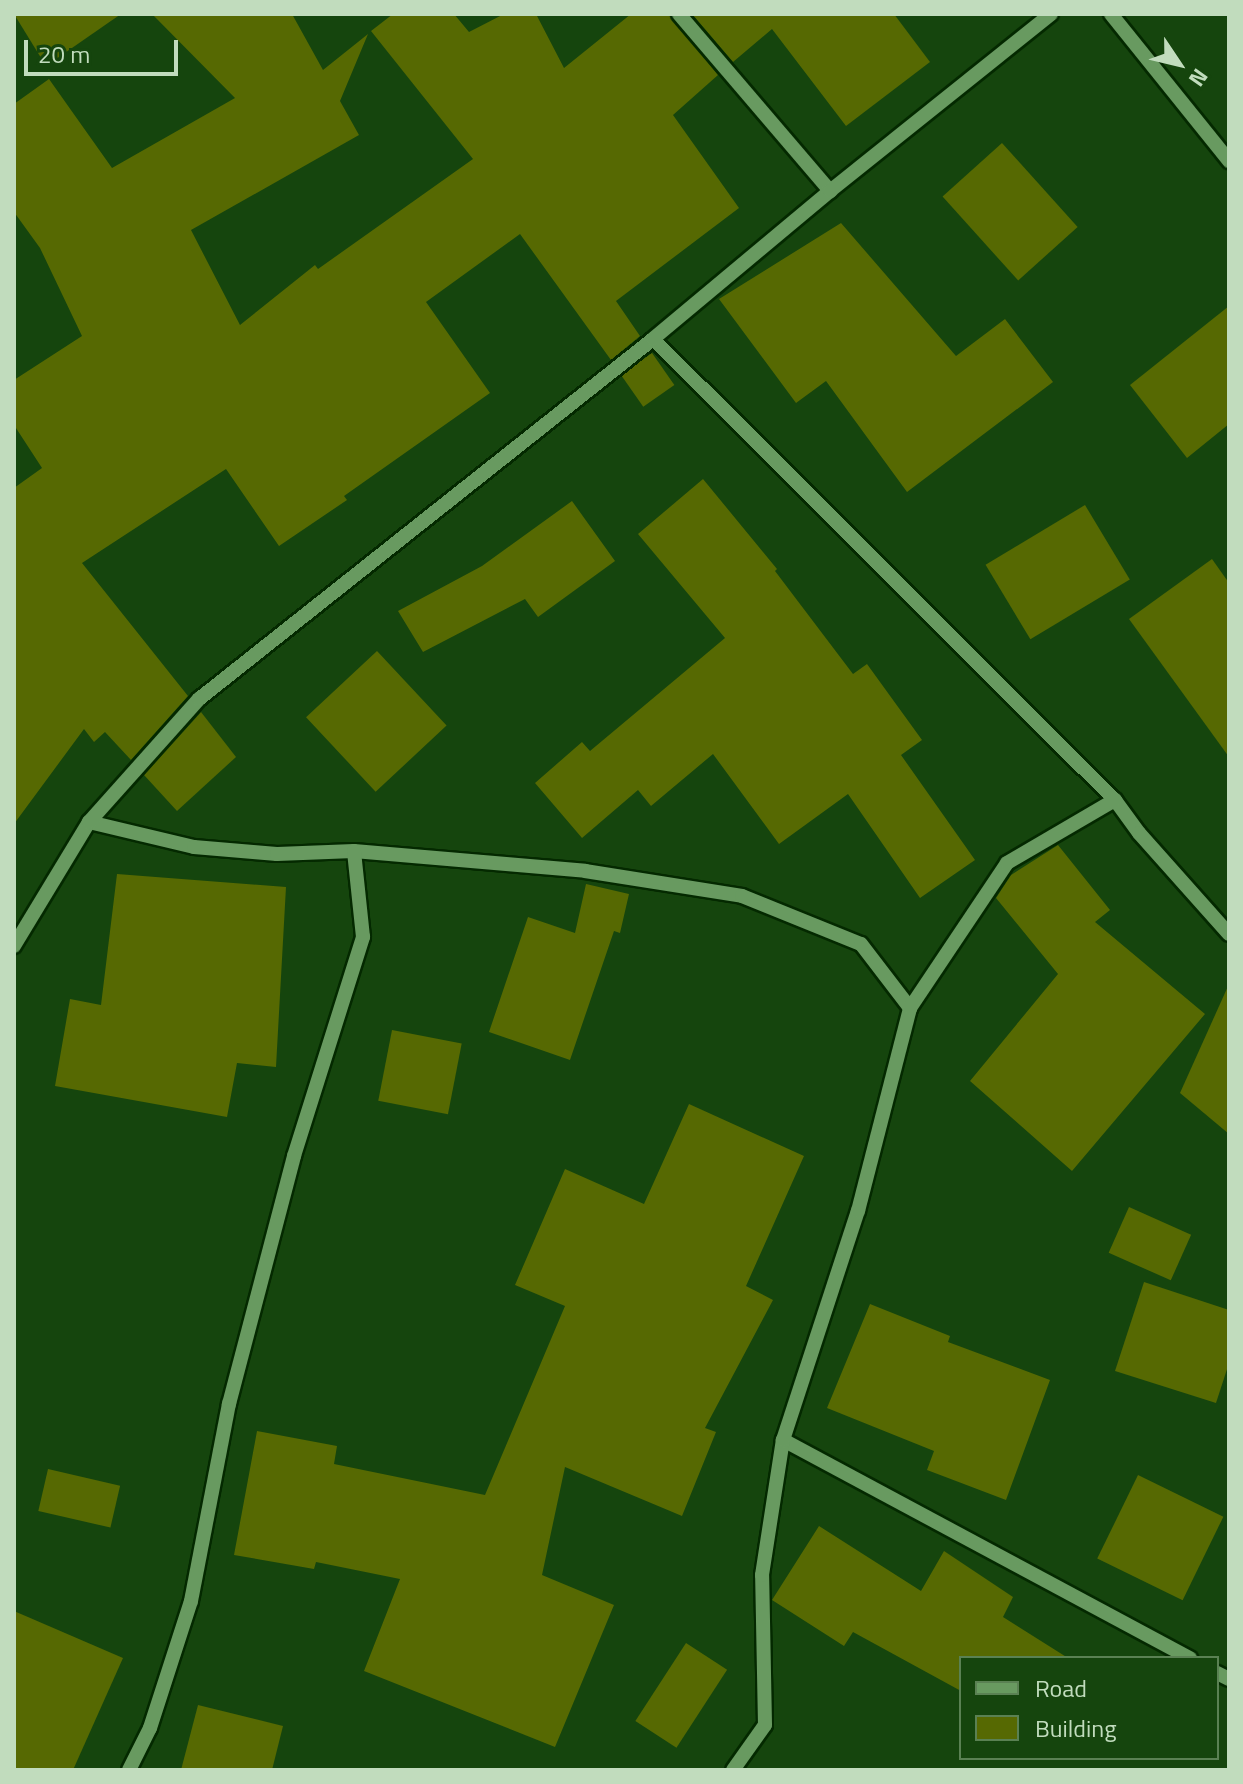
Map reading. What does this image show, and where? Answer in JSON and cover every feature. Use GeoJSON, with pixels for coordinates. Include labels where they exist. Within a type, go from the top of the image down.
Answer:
{"type":"FeatureCollection","features":[{"type":"Feature","properties":{"kind":"street"},"geometry":{"type":"LineString","coordinates":[[679,14],[830,191]]}},
{"type":"Feature","properties":{"kind":"street"},"geometry":{"type":"LineString","coordinates":[[14,946],[89,822],[199,699],[653,339],[830,191],[1051,14]]}},
{"type":"Feature","properties":{"kind":"street"},"geometry":{"type":"LineString","coordinates":[[1111,14],[1229,161]]}},
{"type":"Feature","properties":{"kind":"street"},"geometry":{"type":"LineString","coordinates":[[653,339],[1115,800],[1139,833],[1229,934]]}},
{"type":"Feature","properties":{"kind":"street"},"geometry":{"type":"LineString","coordinates":[[733,1770],[765,1725],[762,1575],[783,1440],[858,1211],[910,1008],[1007,863],[1115,800]]}},
{"type":"Feature","properties":{"kind":"street"},"geometry":{"type":"LineString","coordinates":[[89,822],[194,847],[277,854],[354,851],[585,871],[742,896],[861,944],[910,1008]]}},
{"type":"Feature","properties":{"kind":"street"},"geometry":{"type":"LineString","coordinates":[[129,1770],[150,1728],[191,1601],[211,1486],[233,1388],[294,1156],[363,937],[354,851]]}},
{"type":"Feature","properties":{"kind":"street"},"geometry":{"type":"LineString","coordinates":[[783,1440],[1186,1656]]}},
{"type":"Feature","properties":{"kind":"building"},"geometry":{"type":"Polygon","coordinates":[[[14,14],[121,14],[46,66],[14,14]]]}},
{"type":"Feature","properties":{"kind":"building"},"geometry":{"type":"Polygon","coordinates":[[[152,14],[292,14],[323,70],[368,34],[340,101],[359,135],[191,230],[240,325],[315,265],[318,269],[473,159],[371,31],[393,14],[454,14],[469,32],[504,14],[536,14],[564,68],[631,14],[669,14],[718,75],[673,115],[739,208],[616,301],[640,336],[611,360],[520,234],[426,302],[490,393],[344,496],[347,500],[279,546],[226,469],[82,563],[188,696],[131,760],[105,732],[94,742],[84,729],[14,824],[14,488],[42,468],[14,425],[14,380],[82,336],[40,248],[14,212],[14,104],[49,79],[112,168],[235,98],[152,14]]]}},
{"type":"Feature","properties":{"kind":"building"},"geometry":{"type":"Polygon","coordinates":[[[692,14],[894,14],[930,62],[846,126],[772,29],[733,62],[692,14]]]}},
{"type":"Feature","properties":{"kind":"building"},"geometry":{"type":"Polygon","coordinates":[[[1002,143],[1078,227],[1018,281],[943,197],[1002,143]]]}},
{"type":"Feature","properties":{"kind":"building"},"geometry":{"type":"Polygon","coordinates":[[[841,223],[956,356],[1005,319],[1053,382],[907,492],[826,381],[796,403],[719,299],[841,223]]]}},
{"type":"Feature","properties":{"kind":"building"},"geometry":{"type":"Polygon","coordinates":[[[1229,306],[1229,424],[1187,458],[1130,385],[1229,306]]]}},
{"type":"Feature","properties":{"kind":"building"},"geometry":{"type":"Polygon","coordinates":[[[652,353],[674,385],[643,407],[621,375],[652,353]]]}},
{"type":"Feature","properties":{"kind":"building"},"geometry":{"type":"Polygon","coordinates":[[[703,479],[777,569],[775,571],[853,674],[867,664],[922,740],[901,755],[975,860],[920,898],[848,794],[779,844],[713,754],[651,806],[638,790],[582,838],[535,783],[582,742],[590,751],[725,638],[638,534],[703,479]]]}},
{"type":"Feature","properties":{"kind":"building"},"geometry":{"type":"Polygon","coordinates":[[[572,501],[615,561],[538,617],[525,599],[423,652],[398,611],[482,566],[572,501]]]}},
{"type":"Feature","properties":{"kind":"building"},"geometry":{"type":"Polygon","coordinates":[[[1085,505],[1130,580],[1030,639],[986,565],[1085,505]]]}},
{"type":"Feature","properties":{"kind":"building"},"geometry":{"type":"Polygon","coordinates":[[[1212,559],[1229,583],[1229,757],[1129,619],[1212,559]]]}},
{"type":"Feature","properties":{"kind":"building"},"geometry":{"type":"Polygon","coordinates":[[[377,651],[447,726],[376,792],[306,717],[377,651]]]}},
{"type":"Feature","properties":{"kind":"building"},"geometry":{"type":"Polygon","coordinates":[[[201,712],[236,757],[177,811],[144,775],[201,712]]]}},
{"type":"Feature","properties":{"kind":"building"},"geometry":{"type":"Polygon","coordinates":[[[1058,845],[1110,910],[1095,922],[1205,1014],[1072,1171],[970,1081],[1058,974],[996,898],[1011,875],[1058,845]]]}},
{"type":"Feature","properties":{"kind":"building"},"geometry":{"type":"Polygon","coordinates":[[[117,874],[286,887],[276,1067],[237,1063],[227,1117],[55,1086],[70,999],[101,1005],[117,874]]]}},
{"type":"Feature","properties":{"kind":"building"},"geometry":{"type":"Polygon","coordinates":[[[586,884],[629,894],[620,933],[614,931],[570,1060],[489,1032],[528,917],[575,933],[586,884]]]}},
{"type":"Feature","properties":{"kind":"building"},"geometry":{"type":"Polygon","coordinates":[[[1229,984],[1229,1134],[1180,1093],[1229,984]]]}},
{"type":"Feature","properties":{"kind":"building"},"geometry":{"type":"Polygon","coordinates":[[[392,1030],[462,1044],[448,1114],[378,1101],[392,1030]]]}},
{"type":"Feature","properties":{"kind":"building"},"geometry":{"type":"Polygon","coordinates":[[[689,1104],[804,1156],[746,1286],[773,1300],[705,1428],[716,1432],[682,1516],[565,1467],[542,1575],[614,1605],[555,1747],[364,1671],[400,1579],[316,1562],[314,1569],[234,1555],[257,1431],[337,1446],[334,1464],[485,1495],[565,1306],[515,1285],[565,1169],[644,1204],[689,1104]]]}},
{"type":"Feature","properties":{"kind":"building"},"geometry":{"type":"Polygon","coordinates":[[[1129,1207],[1191,1235],[1171,1280],[1109,1253],[1129,1207]]]}},
{"type":"Feature","properties":{"kind":"building"},"geometry":{"type":"Polygon","coordinates":[[[1144,1282],[1229,1310],[1229,1363],[1216,1403],[1115,1371],[1144,1282]]]}},
{"type":"Feature","properties":{"kind":"building"},"geometry":{"type":"Polygon","coordinates":[[[870,1304],[950,1336],[948,1342],[1050,1380],[1006,1500],[927,1470],[934,1451],[827,1408],[870,1304]]]}},
{"type":"Feature","properties":{"kind":"building"},"geometry":{"type":"Polygon","coordinates":[[[48,1469],[120,1486],[110,1528],[38,1511],[48,1469]]]}},
{"type":"Feature","properties":{"kind":"building"},"geometry":{"type":"Polygon","coordinates":[[[1138,1475],[1223,1517],[1183,1600],[1097,1559],[1138,1475]]]}},
{"type":"Feature","properties":{"kind":"building"},"geometry":{"type":"Polygon","coordinates":[[[819,1526],[921,1591],[944,1551],[1013,1597],[1003,1617],[1065,1656],[959,1656],[959,1690],[853,1632],[844,1646],[772,1600],[819,1526]]]}},
{"type":"Feature","properties":{"kind":"building"},"geometry":{"type":"Polygon","coordinates":[[[14,1611],[123,1658],[73,1770],[14,1770],[14,1611]]]}},
{"type":"Feature","properties":{"kind":"building"},"geometry":{"type":"Polygon","coordinates":[[[686,1643],[727,1670],[676,1748],[635,1721],[686,1643]]]}},
{"type":"Feature","properties":{"kind":"building"},"geometry":{"type":"Polygon","coordinates":[[[198,1705],[283,1726],[272,1770],[181,1770],[198,1705]]]}}]}
